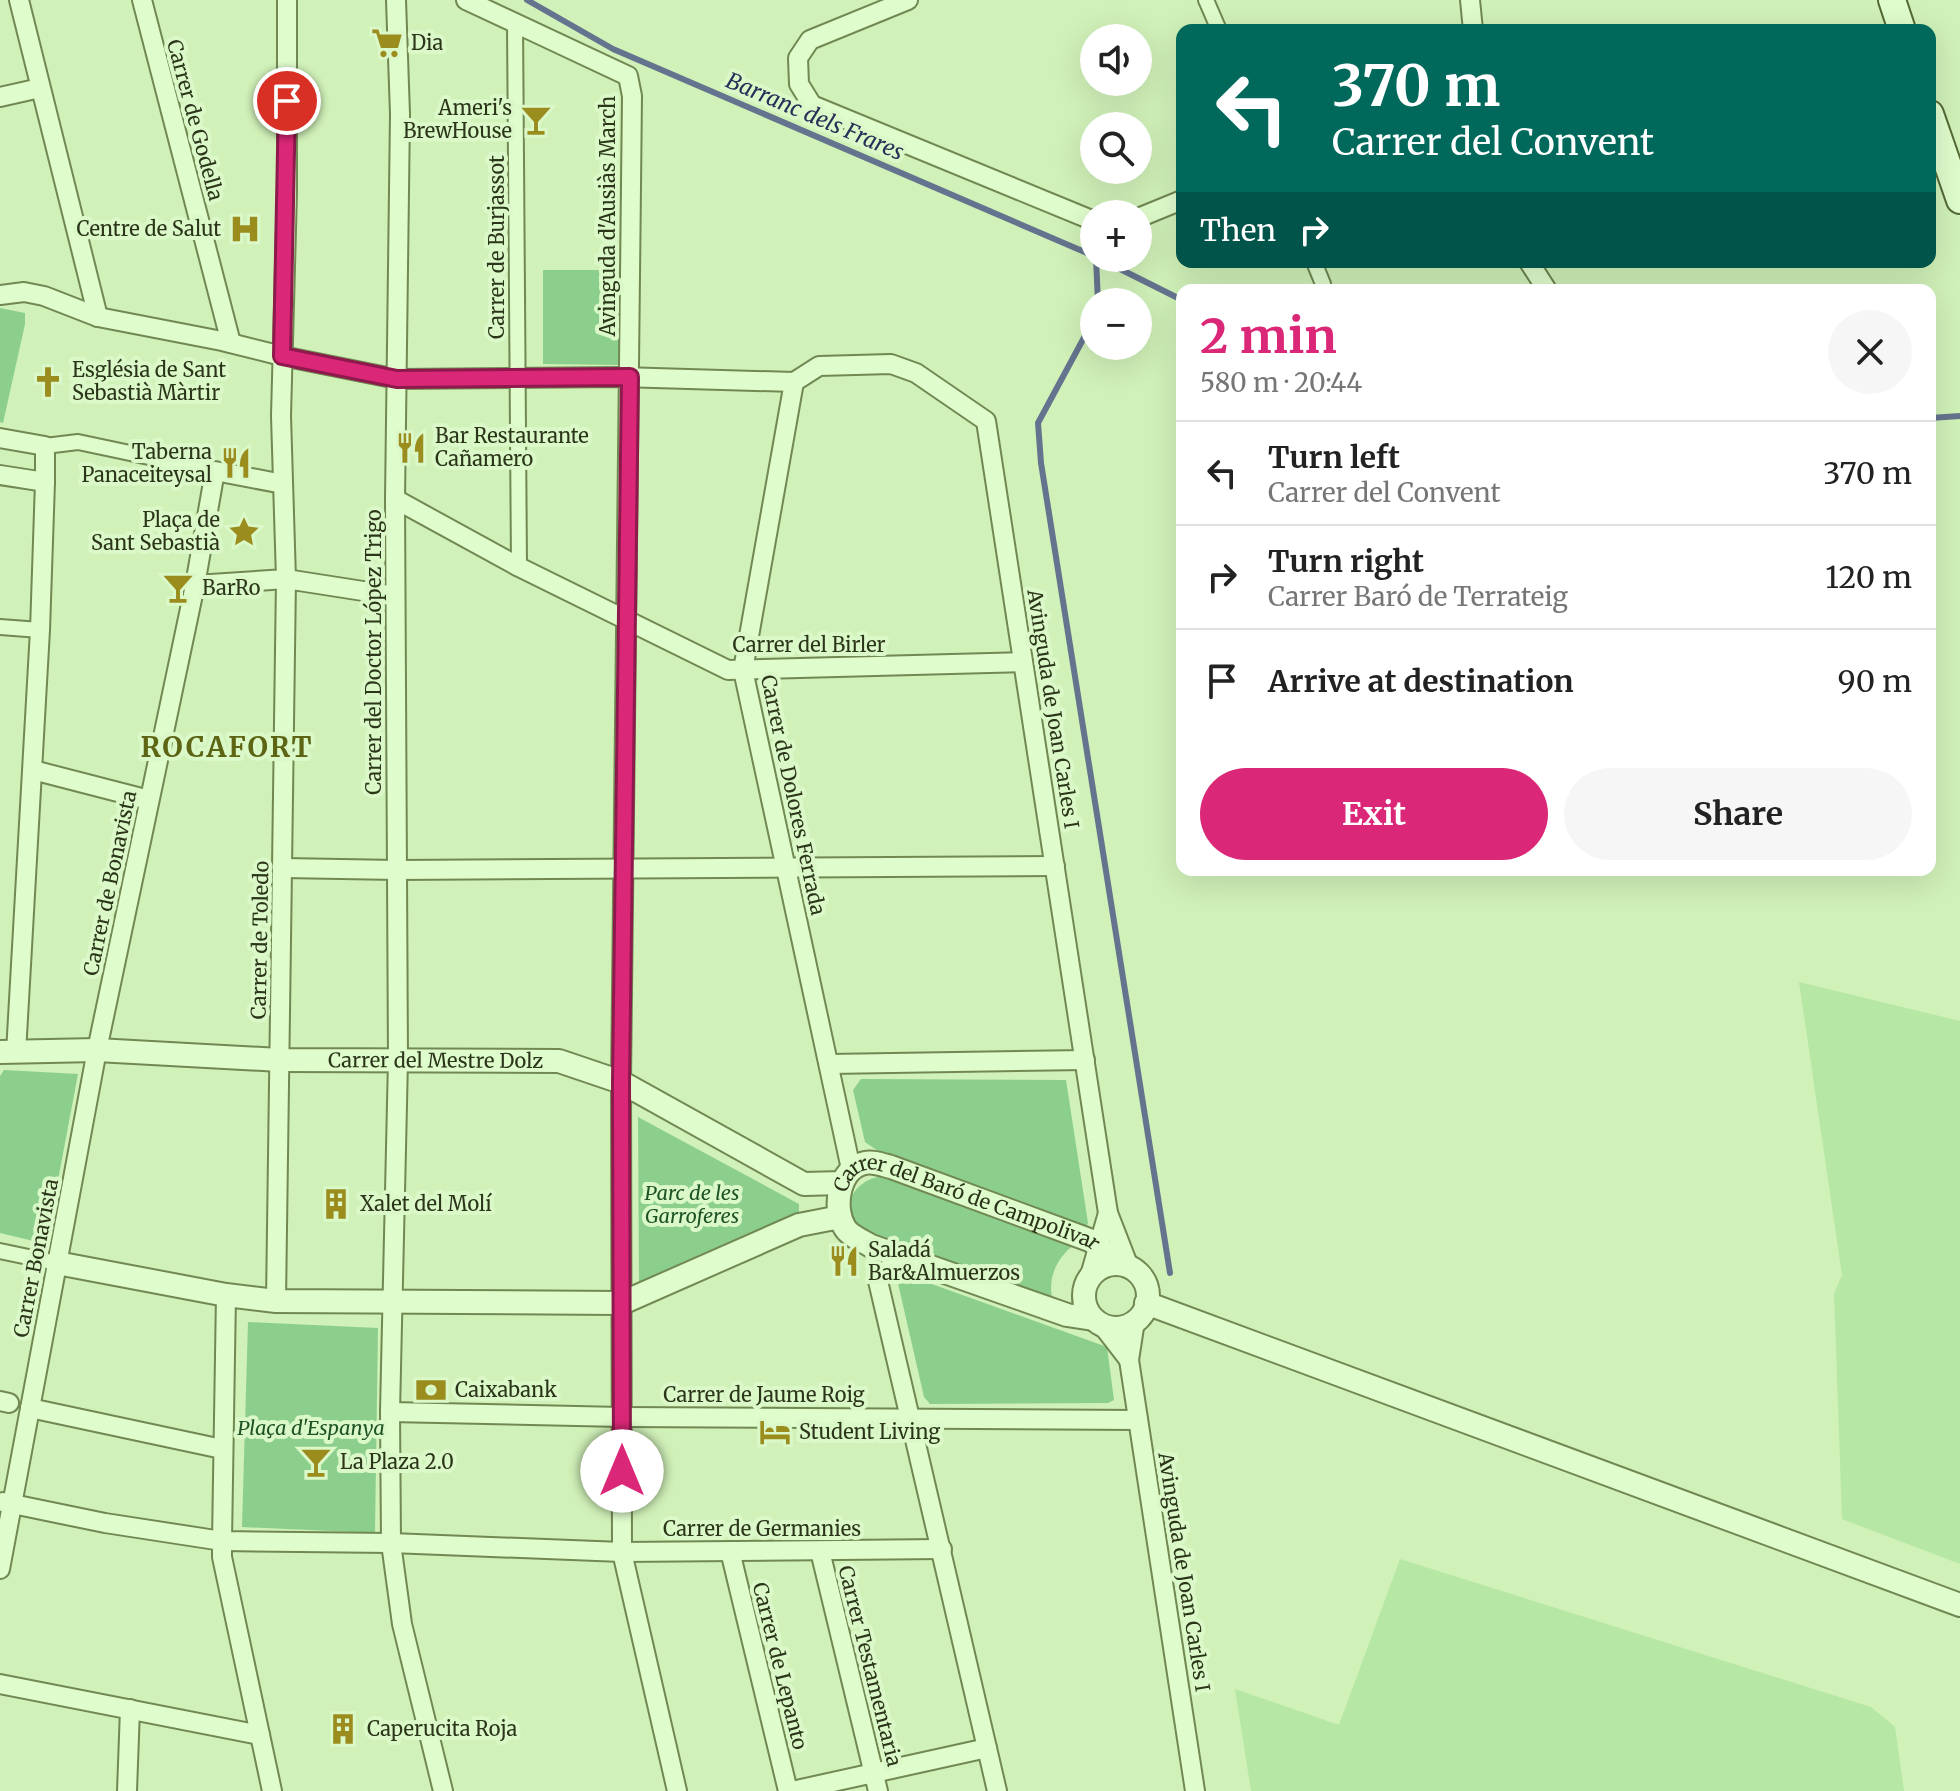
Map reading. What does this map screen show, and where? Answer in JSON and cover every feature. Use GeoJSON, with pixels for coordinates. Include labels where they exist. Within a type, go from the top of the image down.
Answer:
{"type":"FeatureCollection","features":[{"type":"Feature","properties":{"kind":"main road"},"geometry":{"type":"LineString","coordinates":[[1892,0],[1900,24]]}},
{"type":"Feature","properties":{"kind":"main road"},"geometry":{"type":"LineString","coordinates":[[1936,131],[1960,200]]}},
{"type":"Feature","properties":{"kind":"street"},"geometry":{"type":"LineString","coordinates":[[19,0],[98,317]]}},
{"type":"Feature","properties":{"kind":"street","name":"Carrer de Godella"},"geometry":{"type":"LineString","coordinates":[[142,0],[231,343]]}},
{"type":"Feature","properties":{"kind":"street"},"geometry":{"type":"LineString","coordinates":[[286,579],[282,356],[287,192],[287,0]]}},
{"type":"Feature","properties":{"kind":"street","name":"Carrer del Doctor López Trigo"},"geometry":{"type":"LineString","coordinates":[[393,1303],[398,1060],[395,499],[400,114],[396,0]]}},
{"type":"Feature","properties":{"kind":"street"},"geometry":{"type":"LineString","coordinates":[[466,0],[515,23]]}},
{"type":"Feature","properties":{"kind":"street"},"geometry":{"type":"LineString","coordinates":[[908,0],[810,40],[798,58],[799,84],[812,105],[1080,215]]}},
{"type":"Feature","properties":{"kind":"street"},"geometry":{"type":"LineString","coordinates":[[1206,0],[1216,24]]}},
{"type":"Feature","properties":{"kind":"street"},"geometry":{"type":"LineString","coordinates":[[1470,0],[1472,24]]}},
{"type":"Feature","properties":{"kind":"street","name":"Avinguda d'Ausiàs March"},"geometry":{"type":"LineString","coordinates":[[515,23],[628,76],[632,96],[621,1082],[622,1552],[677,1791]]}},
{"type":"Feature","properties":{"kind":"street","name":"Carrer de Burjassot"},"geometry":{"type":"LineString","coordinates":[[515,23],[519,567]]}},
{"type":"Feature","properties":{"kind":"street"},"geometry":{"type":"LineString","coordinates":[[0,97],[40,88]]}},
{"type":"Feature","properties":{"kind":"street"},"geometry":{"type":"LineString","coordinates":[[1152,212],[1176,202]]}},
{"type":"Feature","properties":{"kind":"street"},"geometry":{"type":"LineString","coordinates":[[1316,268],[1323,284]]}},
{"type":"Feature","properties":{"kind":"street"},"geometry":{"type":"LineString","coordinates":[[0,295],[24,292],[44,296],[98,317],[397,379],[630,377],[794,382]]}},
{"type":"Feature","properties":{"kind":"street","name":"Avinguda de Joan Carles I"},"geometry":{"type":"LineString","coordinates":[[794,382],[819,366],[891,364],[916,373],[986,421],[1108,1213],[1124,1266]]}},
{"type":"Feature","properties":{"kind":"street","name":"Carrer de Dolores Ferrada"},"geometry":{"type":"LineString","coordinates":[[794,382],[743,670],[829,1064],[847,1176]]}},
{"type":"Feature","properties":{"kind":"street"},"geometry":{"type":"LineString","coordinates":[[0,438],[45,446],[78,442],[283,484]]}},
{"type":"Feature","properties":{"kind":"street"},"geometry":{"type":"LineString","coordinates":[[8,1052],[33,770],[45,446]]}},
{"type":"Feature","properties":{"kind":"street"},"geometry":{"type":"LineString","coordinates":[[215,471],[195,585],[286,579],[395,596]]}},
{"type":"Feature","properties":{"kind":"street"},"geometry":{"type":"LineString","coordinates":[[0,475],[45,482]]}},
{"type":"Feature","properties":{"kind":"street","name":"Carrer del Birler"},"geometry":{"type":"LineString","coordinates":[[395,499],[519,567],[728,670],[1023,662]]}},
{"type":"Feature","properties":{"kind":"street","name":"Carrer de Toledo"},"geometry":{"type":"LineString","coordinates":[[276,1301],[286,579]]}},
{"type":"Feature","properties":{"kind":"street","name":"Carrer de Bonavista"},"geometry":{"type":"LineString","coordinates":[[97,1050],[195,585]]}},
{"type":"Feature","properties":{"kind":"street"},"geometry":{"type":"LineString","coordinates":[[0,627],[40,630]]}},
{"type":"Feature","properties":{"kind":"street"},"geometry":{"type":"LineString","coordinates":[[33,770],[149,800]]}},
{"type":"Feature","properties":{"kind":"street"},"geometry":{"type":"LineString","coordinates":[[284,868],[1055,866]]}},
{"type":"Feature","properties":{"kind":"street","name":"Carrer del Mestre Dolz"},"geometry":{"type":"LineString","coordinates":[[8,1052],[97,1050],[280,1060],[559,1061],[621,1082],[804,1184],[847,1176]]}},
{"type":"Feature","properties":{"kind":"street","name":"Carrer Bonavista"},"geometry":{"type":"LineString","coordinates":[[0,1569],[6,1502],[30,1408],[97,1050]]}},
{"type":"Feature","properties":{"kind":"street"},"geometry":{"type":"LineString","coordinates":[[829,1064],[1085,1060]]}},
{"type":"Feature","properties":{"kind":"street","name":"Carrer del Baró de Campolivar"},"geometry":{"type":"LineString","coordinates":[[1098,1322],[1067,1315],[871,1246],[847,1231],[840,1217],[847,1176],[867,1162],[891,1167],[1098,1245],[1124,1266]]}},
{"type":"Feature","properties":{"kind":"street","name":"Avinguda de Joan Carles I"},"geometry":{"type":"LineString","coordinates":[[1089,1279],[1108,1213]]}},
{"type":"Feature","properties":{"kind":"street","name":"Carrer del Baró de Campolivar"},"geometry":{"type":"LineString","coordinates":[[393,1303],[622,1303],[799,1225],[840,1217]]}},
{"type":"Feature","properties":{"kind":"street"},"geometry":{"type":"LineString","coordinates":[[0,1251],[226,1295],[276,1301],[393,1303],[391,1543],[402,1624],[443,1791]]}},
{"type":"Feature","properties":{"kind":"street"},"geometry":{"type":"LineString","coordinates":[[900,1256],[878,1281],[997,1791]]}},
{"type":"Feature","properties":{"kind":"street"},"geometry":{"type":"LineString","coordinates":[[1124,1266],[1145,1284],[1140,1312],[1124,1327],[1113,1328],[1098,1322],[1086,1307],[1084,1296],[1089,1279],[1096,1271],[1124,1266]]}},
{"type":"Feature","properties":{"kind":"street"},"geometry":{"type":"LineString","coordinates":[[226,1295],[222,1557],[272,1791]]}},
{"type":"Feature","properties":{"kind":"street"},"geometry":{"type":"LineString","coordinates":[[1140,1312],[1960,1605]]}},
{"type":"Feature","properties":{"kind":"street","name":"Avinguda de Joan Carles I"},"geometry":{"type":"LineString","coordinates":[[1140,1312],[1129,1360],[1195,1791]]}},
{"type":"Feature","properties":{"kind":"street","name":"Avinguda de Joan Carles I"},"geometry":{"type":"LineString","coordinates":[[1098,1322],[1129,1360]]}},
{"type":"Feature","properties":{"kind":"street"},"geometry":{"type":"LineString","coordinates":[[30,1408],[222,1449]]}},
{"type":"Feature","properties":{"kind":"street","name":"Carrer de Jaume Roig"},"geometry":{"type":"LineString","coordinates":[[390,1412],[622,1417],[1138,1420]]}},
{"type":"Feature","properties":{"kind":"street"},"geometry":{"type":"LineString","coordinates":[[6,1502],[105,1523],[222,1541],[391,1543]]}},
{"type":"Feature","properties":{"kind":"street","name":"Carrer de Germanies"},"geometry":{"type":"LineString","coordinates":[[391,1543],[622,1552],[942,1549]]}},
{"type":"Feature","properties":{"kind":"street","name":"Carrer de Lepanto"},"geometry":{"type":"LineString","coordinates":[[730,1551],[790,1791]]}},
{"type":"Feature","properties":{"kind":"street","name":"Carrer Testamentaria"},"geometry":{"type":"LineString","coordinates":[[820,1551],[876,1782]]}},
{"type":"Feature","properties":{"kind":"street"},"geometry":{"type":"LineString","coordinates":[[0,1684],[260,1735]]}},
{"type":"Feature","properties":{"kind":"street"},"geometry":{"type":"LineString","coordinates":[[127,1791],[130,1709]]}},
{"type":"Feature","properties":{"kind":"street"},"geometry":{"type":"LineString","coordinates":[[790,1791],[876,1782],[987,1748]]}},
{"type":"Feature","properties":{"kind":"green space"},"geometry":{"type":"Polygon","coordinates":[[[543,270],[622,270],[620,365],[543,364],[543,270]]]}},
{"type":"Feature","properties":{"kind":"green space"},"geometry":{"type":"Polygon","coordinates":[[[0,308],[25,313],[3,423],[0,422],[0,308]]]}},
{"type":"Feature","properties":{"kind":"green space"},"geometry":{"type":"Polygon","coordinates":[[[1799,982],[1960,1021],[1960,1564],[1842,1519],[1834,1294],[1842,1275],[1799,982]]]}},
{"type":"Feature","properties":{"kind":"green space"},"geometry":{"type":"Polygon","coordinates":[[[4,1070],[78,1074],[46,1244],[0,1233],[0,1076],[4,1070]]]}},
{"type":"Feature","properties":{"kind":"green space"},"geometry":{"type":"Polygon","coordinates":[[[861,1079],[1066,1080],[1088,1223],[1086,1228],[878,1151],[865,1142],[853,1090],[861,1079]]]}},
{"type":"Feature","properties":{"kind":"green space","name":"Parc de les Garroferes"},"geometry":{"type":"Polygon","coordinates":[[[638,1117],[799,1204],[799,1212],[644,1284],[639,1283],[638,1117]]]}},
{"type":"Feature","properties":{"kind":"green space"},"geometry":{"type":"Polygon","coordinates":[[[885,1176],[1075,1244],[1062,1256],[1054,1271],[1051,1287],[1054,1305],[870,1238],[852,1223],[849,1203],[862,1184],[885,1176]]]}},
{"type":"Feature","properties":{"kind":"green space"},"geometry":{"type":"Polygon","coordinates":[[[904,1274],[1107,1347],[1114,1400],[1108,1403],[930,1404],[924,1397],[897,1279],[904,1274]]]}},
{"type":"Feature","properties":{"kind":"green space","name":"Plaça d'Espanya"},"geometry":{"type":"Polygon","coordinates":[[[248,1322],[378,1328],[375,1533],[242,1527],[248,1322]]]}},
{"type":"Feature","properties":{"kind":"green space"},"geometry":{"type":"Polygon","coordinates":[[[1400,1559],[1871,1707],[1895,1727],[1904,1791],[1251,1791],[1235,1689],[1339,1725],[1400,1559]]]}},
{"type":"Feature","properties":{"kind":"waterway","name":"Barranc dels Frares"},"geometry":{"type":"LineString","coordinates":[[527,0],[613,49],[1080,250]]}},
{"type":"Feature","properties":{"kind":"waterway"},"geometry":{"type":"LineString","coordinates":[[1097,272],[1097,288]]}},
{"type":"Feature","properties":{"kind":"waterway","name":"Barranc dels Frares"},"geometry":{"type":"LineString","coordinates":[[1126,272],[1176,297]]}},
{"type":"Feature","properties":{"kind":"waterway"},"geometry":{"type":"LineString","coordinates":[[1080,345],[1038,423],[1041,463],[1170,1273]]}},
{"type":"Feature","properties":{"kind":"waterway","name":"Barranc dels Frares"},"geometry":{"type":"LineString","coordinates":[[1936,418],[1960,416]]}},
{"type":"Feature","properties":{"kind":"place","name":"Dia"},"geometry":{"type":"Point","coordinates":[387,43]}},
{"type":"Feature","properties":{"kind":"place","name":"Ameri's BrewHouse"},"geometry":{"type":"Point","coordinates":[536,120]}},
{"type":"Feature","properties":{"kind":"place","name":"Centre de Salut"},"geometry":{"type":"Point","coordinates":[245,229]}},
{"type":"Feature","properties":{"kind":"place","name":"Església de Sant Sebastià Màrtir"},"geometry":{"type":"Point","coordinates":[48,382]}},
{"type":"Feature","properties":{"kind":"place","name":"Bar Restaurante Cañamero"},"geometry":{"type":"Point","coordinates":[411,448]}},
{"type":"Feature","properties":{"kind":"place","name":"Taberna Panaceiteysal"},"geometry":{"type":"Point","coordinates":[236,463]}},
{"type":"Feature","properties":{"kind":"place","name":"Plaça de Sant Sebastià"},"geometry":{"type":"Point","coordinates":[244,532]}},
{"type":"Feature","properties":{"kind":"place","name":"BarRo"},"geometry":{"type":"Point","coordinates":[178,588]}},
{"type":"Feature","properties":{"kind":"place","name":"Xalet del Molí"},"geometry":{"type":"Point","coordinates":[336,1204]}},
{"type":"Feature","properties":{"kind":"place","name":"Saladá Bar&Almuerzos"},"geometry":{"type":"Point","coordinates":[844,1261]}},
{"type":"Feature","properties":{"kind":"place","name":"Caixabank"},"geometry":{"type":"Point","coordinates":[431,1390]}},
{"type":"Feature","properties":{"kind":"place","name":"Student Living"},"geometry":{"type":"Point","coordinates":[775,1432]}},
{"type":"Feature","properties":{"kind":"place","name":"La Plaza 2.0"},"geometry":{"type":"Point","coordinates":[316,1462]}},
{"type":"Feature","properties":{"kind":"place","name":"Caperucita Roja"},"geometry":{"type":"Point","coordinates":[343,1729]}},
{"type":"Feature","properties":{"kind":"district","name":"ROCAFORT"},"geometry":{"type":"Point","coordinates":[227,747]}},
{"type":"Feature","properties":{"kind":"route"},"geometry":{"type":"LineString","coordinates":[[287,101],[282,356],[397,379],[630,377],[621,1082],[622,1471]]}}]}
